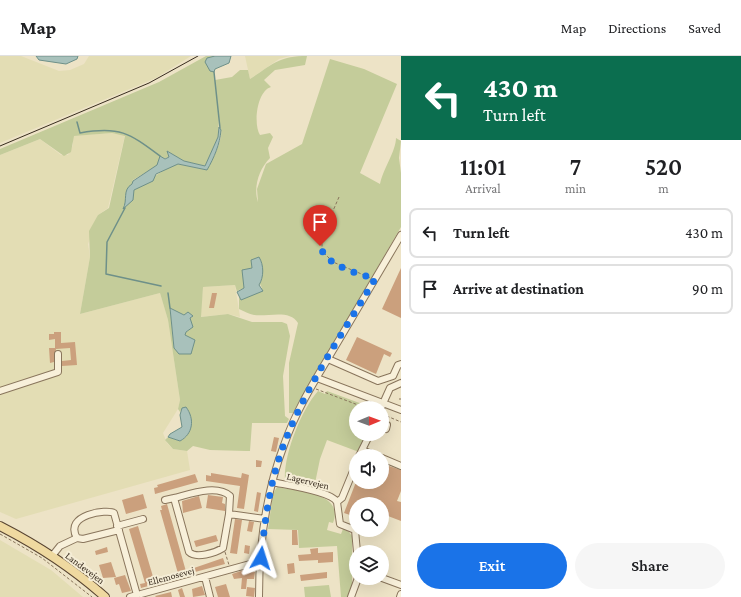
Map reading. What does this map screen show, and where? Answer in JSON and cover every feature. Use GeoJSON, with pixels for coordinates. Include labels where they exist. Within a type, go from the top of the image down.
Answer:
{"type":"FeatureCollection","features":[{"type":"Feature","properties":{"kind":"main road","name":"Landevejen"},"geometry":{"type":"LineString","coordinates":[[0,526],[52,556],[78,574],[105,597]]}},
{"type":"Feature","properties":{"kind":"main road","name":"Landevejen"},"geometry":{"type":"LineString","coordinates":[[52,556],[98,597]]}},
{"type":"Feature","properties":{"kind":"street"},"geometry":{"type":"LineString","coordinates":[[259,597],[265,519],[272,482],[289,432],[311,387],[401,235]]}},
{"type":"Feature","properties":{"kind":"street"},"geometry":{"type":"LineString","coordinates":[[0,391],[58,372],[58,354]]}},
{"type":"Feature","properties":{"kind":"street"},"geometry":{"type":"LineString","coordinates":[[328,359],[378,381],[393,376],[398,365],[401,364]]}},
{"type":"Feature","properties":{"kind":"street"},"geometry":{"type":"LineString","coordinates":[[317,378],[370,401]]}},
{"type":"Feature","properties":{"kind":"street"},"geometry":{"type":"LineString","coordinates":[[384,401],[390,388],[401,383]]}},
{"type":"Feature","properties":{"kind":"street"},"geometry":{"type":"LineString","coordinates":[[389,407],[401,410]]}},
{"type":"Feature","properties":{"kind":"street"},"geometry":{"type":"LineString","coordinates":[[389,461],[401,466]]}},
{"type":"Feature","properties":{"kind":"street"},"geometry":{"type":"LineString","coordinates":[[349,481],[342,498],[337,502],[340,524],[355,530],[356,545]]}},
{"type":"Feature","properties":{"kind":"street","name":"Lagervejen"},"geometry":{"type":"LineString","coordinates":[[272,482],[334,498],[337,502]]}},
{"type":"Feature","properties":{"kind":"street"},"geometry":{"type":"LineString","coordinates":[[166,500],[202,490],[228,493],[231,498],[223,548],[197,556],[192,555],[189,552],[174,498]]}},
{"type":"Feature","properties":{"kind":"street"},"geometry":{"type":"LineString","coordinates":[[77,538],[73,531],[74,524],[77,520],[111,511],[114,513],[136,595]]}},
{"type":"Feature","properties":{"kind":"street"},"geometry":{"type":"LineString","coordinates":[[229,514],[265,519]]}},
{"type":"Feature","properties":{"kind":"street"},"geometry":{"type":"LineString","coordinates":[[52,556],[60,546],[77,538],[88,539],[143,519]]}},
{"type":"Feature","properties":{"kind":"street","name":"Ellemosevej"},"geometry":{"type":"LineString","coordinates":[[136,595],[261,561]]}},
{"type":"Feature","properties":{"kind":"street","name":"Ellemosevej"},"geometry":{"type":"LineString","coordinates":[[205,577],[210,597]]}},
{"type":"Feature","properties":{"kind":"street"},"geometry":{"type":"LineString","coordinates":[[389,581],[401,585]]}},
{"type":"Feature","properties":{"kind":"street"},"geometry":{"type":"LineString","coordinates":[[352,597],[356,585]]}},
{"type":"Feature","properties":{"kind":"path"},"geometry":{"type":"LineString","coordinates":[[339,197],[322,236],[322,251],[333,262],[375,279]]}},
{"type":"Feature","properties":{"kind":"path"},"geometry":{"type":"LineString","coordinates":[[311,387],[349,402]]}},
{"type":"Feature","properties":{"kind":"path"},"geometry":{"type":"LineString","coordinates":[[389,417],[401,422]]}},
{"type":"Feature","properties":{"kind":"path"},"geometry":{"type":"LineString","coordinates":[[0,534],[42,558],[92,597]]}},
{"type":"Feature","properties":{"kind":"path"},"geometry":{"type":"LineString","coordinates":[[223,548],[230,570]]}},
{"type":"Feature","properties":{"kind":"shaded area"},"geometry":{"type":"Polygon","coordinates":[[[0,56],[21,56],[59,71],[70,70],[84,64],[89,56],[191,56],[156,78],[0,143],[0,56]]]}},
{"type":"Feature","properties":{"kind":"shaded area"},"geometry":{"type":"Polygon","coordinates":[[[245,56],[290,56],[279,59],[250,79],[245,56]]]}},
{"type":"Feature","properties":{"kind":"shaded area"},"geometry":{"type":"Polygon","coordinates":[[[112,133],[125,135],[108,208],[98,215],[88,244],[90,257],[80,314],[160,293],[168,320],[180,400],[178,409],[163,433],[167,443],[173,449],[187,451],[190,470],[16,519],[0,512],[0,155],[40,139],[61,155],[68,155],[73,145],[73,136],[112,133]]]}},
{"type":"Feature","properties":{"kind":"shaded area"},"geometry":{"type":"Polygon","coordinates":[[[235,285],[240,317],[228,314],[200,317],[203,287],[235,285]]]}},
{"type":"Feature","properties":{"kind":"shaded area"},"geometry":{"type":"Polygon","coordinates":[[[0,540],[51,570],[83,597],[0,597],[0,540]]]}},
{"type":"Feature","properties":{"kind":"green space"},"geometry":{"type":"Polygon","coordinates":[[[206,56],[215,56],[212,58],[210,71],[214,72],[215,80],[232,77],[240,70],[248,70],[250,79],[283,59],[297,56],[307,56],[305,65],[275,70],[264,80],[271,87],[262,95],[260,101],[257,116],[258,130],[260,135],[270,133],[273,137],[268,148],[270,158],[263,167],[258,178],[256,190],[258,202],[257,189],[266,164],[302,144],[330,59],[364,69],[397,84],[360,173],[380,184],[394,149],[396,138],[401,141],[399,158],[401,173],[401,227],[293,413],[289,413],[289,363],[298,323],[290,316],[278,314],[254,315],[239,309],[239,297],[241,300],[262,288],[252,268],[244,288],[237,292],[235,285],[203,287],[201,317],[228,314],[252,322],[282,322],[287,324],[290,336],[283,376],[285,416],[289,419],[287,423],[252,423],[250,451],[210,450],[193,446],[187,451],[173,449],[165,440],[168,437],[180,441],[186,437],[182,408],[180,412],[178,409],[180,400],[168,320],[160,293],[80,314],[90,257],[89,231],[98,215],[109,208],[125,136],[112,133],[74,136],[71,152],[64,156],[40,139],[0,155],[0,149],[159,82],[206,56]],[[219,117],[218,137],[205,166],[184,161],[167,151],[169,157],[159,160],[158,165],[133,180],[124,208],[134,190],[167,168],[178,164],[207,170],[219,145],[221,130],[219,117]],[[170,308],[174,348],[189,330],[190,318],[192,317],[179,313],[170,308]]]}},
{"type":"Feature","properties":{"kind":"green space"},"geometry":{"type":"Polygon","coordinates":[[[318,391],[325,394],[327,391],[354,401],[349,401],[349,441],[364,441],[360,449],[351,449],[327,440],[320,459],[314,488],[285,481],[287,459],[294,434],[312,399],[318,391]]]}},
{"type":"Feature","properties":{"kind":"green space"},"geometry":{"type":"Polygon","coordinates":[[[277,487],[306,492],[326,499],[332,505],[335,513],[333,523],[329,522],[327,530],[341,534],[343,529],[349,532],[349,537],[352,537],[352,545],[349,545],[349,585],[352,585],[348,597],[341,597],[337,546],[299,548],[298,530],[268,529],[273,494],[277,487]]]}},
{"type":"Feature","properties":{"kind":"green space"},"geometry":{"type":"Polygon","coordinates":[[[329,585],[331,597],[305,597],[304,587],[329,585]]]}},
{"type":"Feature","properties":{"kind":"water"},"geometry":{"type":"Polygon","coordinates":[[[36,56],[78,56],[77,59],[66,64],[39,60],[36,56]]]}},
{"type":"Feature","properties":{"kind":"water"},"geometry":{"type":"Polygon","coordinates":[[[215,56],[231,56],[229,63],[215,69],[214,72],[210,71],[205,62],[207,58],[215,56]]]}},
{"type":"Feature","properties":{"kind":"water"},"geometry":{"type":"Polygon","coordinates":[[[219,127],[221,130],[218,146],[207,170],[178,164],[156,174],[153,181],[134,190],[133,200],[123,209],[126,192],[129,186],[133,181],[157,165],[160,156],[165,159],[169,157],[167,151],[184,161],[205,166],[218,137],[219,127]]]}},
{"type":"Feature","properties":{"kind":"water"},"geometry":{"type":"Polygon","coordinates":[[[259,257],[263,271],[259,285],[263,291],[241,300],[237,292],[244,288],[242,270],[252,268],[251,260],[259,257]]]}},
{"type":"Feature","properties":{"kind":"water"},"geometry":{"type":"Polygon","coordinates":[[[170,308],[184,315],[188,312],[193,316],[190,318],[193,327],[186,332],[185,335],[195,340],[191,354],[179,354],[174,348],[170,308]]]}},
{"type":"Feature","properties":{"kind":"water"},"geometry":{"type":"Polygon","coordinates":[[[186,407],[191,416],[191,426],[188,434],[180,441],[168,437],[170,434],[182,427],[180,415],[182,408],[186,407]]]}},
{"type":"Feature","properties":{"kind":"building"},"geometry":{"type":"Polygon","coordinates":[[[401,268],[401,318],[382,309],[401,268]]]}},
{"type":"Feature","properties":{"kind":"building"},"geometry":{"type":"Polygon","coordinates":[[[212,293],[217,293],[214,308],[209,308],[212,293]]]}},
{"type":"Feature","properties":{"kind":"building"},"geometry":{"type":"Polygon","coordinates":[[[54,332],[61,332],[61,343],[75,342],[77,365],[62,366],[62,361],[71,360],[70,348],[56,349],[54,362],[50,363],[49,348],[55,348],[55,339],[49,340],[49,334],[54,334],[54,332]]]}},
{"type":"Feature","properties":{"kind":"building"},"geometry":{"type":"Polygon","coordinates":[[[357,337],[392,353],[390,357],[384,354],[376,374],[346,360],[357,337]]]}},
{"type":"Feature","properties":{"kind":"building"},"geometry":{"type":"Polygon","coordinates":[[[274,437],[279,438],[276,452],[271,451],[274,437]]]}},
{"type":"Feature","properties":{"kind":"building"},"geometry":{"type":"Polygon","coordinates":[[[256,460],[262,461],[261,467],[256,467],[256,460]]]}},
{"type":"Feature","properties":{"kind":"building"},"geometry":{"type":"Polygon","coordinates":[[[389,466],[401,470],[401,491],[397,501],[401,502],[401,521],[389,516],[389,497],[350,497],[353,489],[389,489],[389,466]]]}},
{"type":"Feature","properties":{"kind":"building"},"geometry":{"type":"Polygon","coordinates":[[[211,473],[241,478],[242,473],[249,475],[244,509],[237,508],[240,486],[206,481],[206,475],[211,476],[211,473]]]}},
{"type":"Feature","properties":{"kind":"building"},"geometry":{"type":"Polygon","coordinates":[[[195,474],[198,482],[155,494],[154,488],[158,487],[157,485],[195,474]]]}},
{"type":"Feature","properties":{"kind":"building"},"geometry":{"type":"Polygon","coordinates":[[[257,492],[261,493],[258,512],[254,511],[257,492]]]}},
{"type":"Feature","properties":{"kind":"building"},"geometry":{"type":"Polygon","coordinates":[[[143,494],[147,508],[126,514],[122,500],[143,494]]]}},
{"type":"Feature","properties":{"kind":"building"},"geometry":{"type":"Polygon","coordinates":[[[208,495],[223,497],[222,503],[225,504],[225,511],[206,508],[208,495]]]}},
{"type":"Feature","properties":{"kind":"building"},"geometry":{"type":"Polygon","coordinates":[[[199,496],[202,508],[183,513],[182,501],[199,496]]]}},
{"type":"Feature","properties":{"kind":"building"},"geometry":{"type":"Polygon","coordinates":[[[349,500],[349,515],[344,513],[349,500]]]}},
{"type":"Feature","properties":{"kind":"building"},"geometry":{"type":"Polygon","coordinates":[[[167,504],[187,575],[179,577],[160,510],[162,510],[161,506],[167,504]]]}},
{"type":"Feature","properties":{"kind":"building"},"geometry":{"type":"Polygon","coordinates":[[[235,519],[242,520],[237,554],[230,553],[235,519]]]}},
{"type":"Feature","properties":{"kind":"building"},"geometry":{"type":"Polygon","coordinates":[[[249,521],[254,522],[252,532],[247,531],[249,521]]]}},
{"type":"Feature","properties":{"kind":"building"},"geometry":{"type":"Polygon","coordinates":[[[138,526],[154,580],[166,577],[167,581],[141,588],[140,584],[145,583],[129,529],[138,526]]]}},
{"type":"Feature","properties":{"kind":"building"},"geometry":{"type":"Polygon","coordinates":[[[292,530],[297,530],[298,545],[292,545],[292,530]]]}},
{"type":"Feature","properties":{"kind":"building"},"geometry":{"type":"Polygon","coordinates":[[[216,535],[218,541],[196,547],[194,541],[216,535]]]}},
{"type":"Feature","properties":{"kind":"building"},"geometry":{"type":"Polygon","coordinates":[[[245,545],[250,546],[249,554],[244,553],[245,545]]]}},
{"type":"Feature","properties":{"kind":"building"},"geometry":{"type":"Polygon","coordinates":[[[107,547],[108,552],[96,555],[95,551],[107,547]]]}},
{"type":"Feature","properties":{"kind":"building"},"geometry":{"type":"Polygon","coordinates":[[[318,548],[318,553],[333,552],[333,562],[318,563],[318,560],[299,561],[298,555],[311,554],[310,549],[318,548]]]}},
{"type":"Feature","properties":{"kind":"building"},"geometry":{"type":"Polygon","coordinates":[[[223,558],[225,564],[195,572],[194,568],[223,558]]]}},
{"type":"Feature","properties":{"kind":"building"},"geometry":{"type":"Polygon","coordinates":[[[111,562],[116,577],[103,578],[99,565],[111,562]]]}},
{"type":"Feature","properties":{"kind":"building"},"geometry":{"type":"Polygon","coordinates":[[[294,563],[295,573],[288,574],[287,564],[294,563]]]}},
{"type":"Feature","properties":{"kind":"building"},"geometry":{"type":"Polygon","coordinates":[[[244,570],[255,572],[254,579],[247,579],[246,589],[241,589],[242,578],[234,579],[232,574],[244,570]]]}},
{"type":"Feature","properties":{"kind":"building"},"geometry":{"type":"Polygon","coordinates":[[[327,572],[327,578],[301,581],[300,575],[327,572]]]}},
{"type":"Feature","properties":{"kind":"building"},"geometry":{"type":"Polygon","coordinates":[[[125,575],[131,591],[122,593],[119,584],[116,585],[114,578],[125,575]]]}},
{"type":"Feature","properties":{"kind":"building"},"geometry":{"type":"Polygon","coordinates":[[[226,584],[230,597],[218,597],[215,587],[226,584]]]}},
{"type":"Feature","properties":{"kind":"building"},"geometry":{"type":"Polygon","coordinates":[[[202,586],[205,595],[193,597],[192,589],[202,586]]]}},
{"type":"Feature","properties":{"kind":"building"},"geometry":{"type":"Polygon","coordinates":[[[247,587],[255,588],[254,597],[246,596],[247,587]]]}},
{"type":"Feature","properties":{"kind":"building"},"geometry":{"type":"Polygon","coordinates":[[[182,588],[185,597],[180,597],[178,590],[182,588]]]}},
{"type":"Feature","properties":{"kind":"building"},"geometry":{"type":"Polygon","coordinates":[[[171,592],[172,597],[155,596],[171,592]]]}},
{"type":"Feature","properties":{"kind":"waterway"},"geometry":{"type":"LineString","coordinates":[[214,72],[220,128]]}},
{"type":"Feature","properties":{"kind":"waterway"},"geometry":{"type":"LineString","coordinates":[[77,122],[80,133],[105,130],[123,133],[132,137],[160,156]]}},
{"type":"Feature","properties":{"kind":"waterway"},"geometry":{"type":"LineString","coordinates":[[125,208],[107,242],[106,274],[161,286]]}},
{"type":"Feature","properties":{"kind":"waterway"},"geometry":{"type":"LineString","coordinates":[[168,293],[170,308]]}},
{"type":"Feature","properties":{"kind":"tram line"},"geometry":{"type":"LineString","coordinates":[[0,146],[149,83],[198,56]]}},
{"type":"Feature","properties":{"kind":"route"},"geometry":{"type":"LineString","coordinates":[[261,558],[265,519],[277,464],[283,445],[294,419],[311,387],[375,279],[352,271],[333,262],[325,256],[320,246]]}}]}
